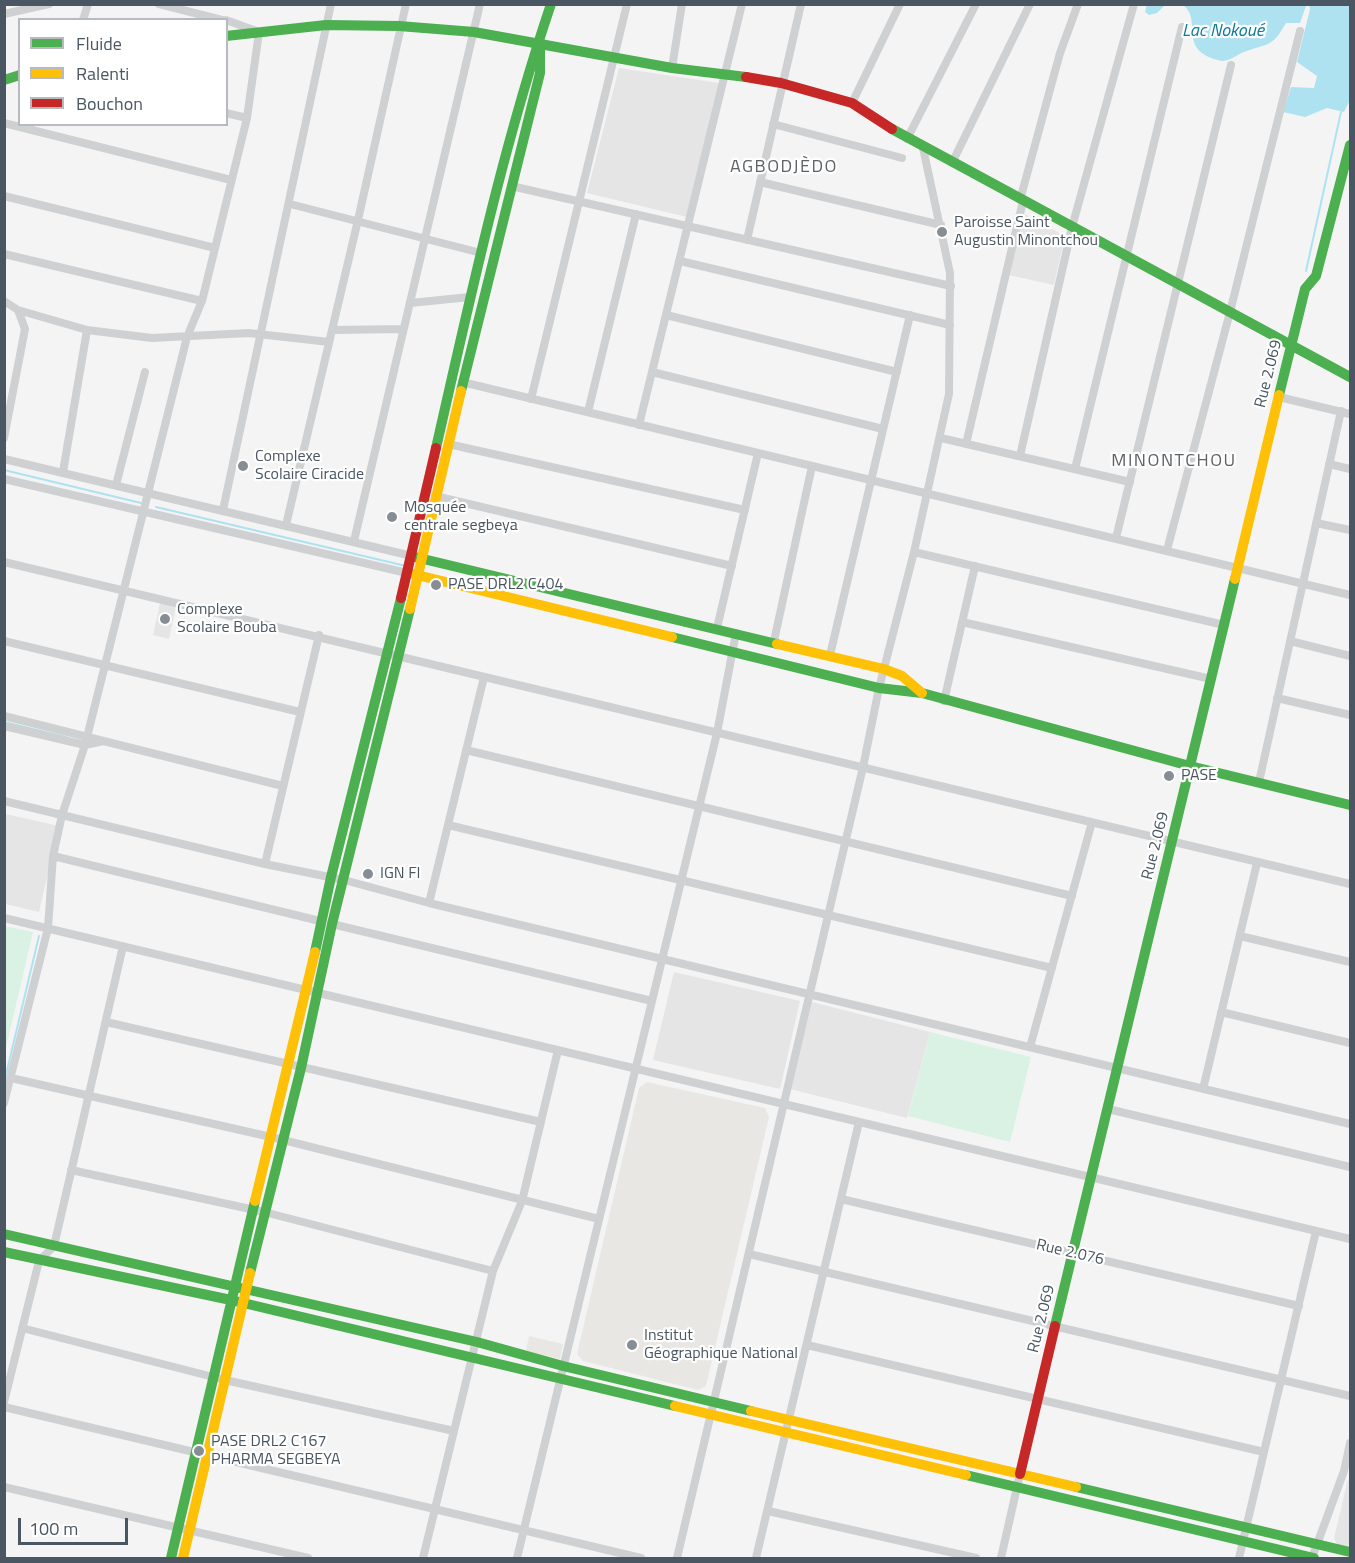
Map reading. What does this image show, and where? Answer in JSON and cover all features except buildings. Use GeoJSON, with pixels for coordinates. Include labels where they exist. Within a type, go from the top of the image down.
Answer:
{"type":"FeatureCollection","features":[{"type":"Feature","properties":{"kind":"street"},"geometry":{"type":"LineString","coordinates":[[4,14],[49,4]]}},
{"type":"Feature","properties":{"kind":"street"},"geometry":{"type":"LineString","coordinates":[[159,4],[216,18]]}},
{"type":"Feature","properties":{"kind":"street"},"geometry":{"type":"LineString","coordinates":[[223,510],[258,334],[290,204],[331,4]]}},
{"type":"Feature","properties":{"kind":"street"},"geometry":{"type":"LineString","coordinates":[[286,525],[358,220],[399,26],[406,4]]}},
{"type":"Feature","properties":{"kind":"street"},"geometry":{"type":"LineString","coordinates":[[354,541],[480,4]]}},
{"type":"Feature","properties":{"kind":"street"},"geometry":{"type":"LineString","coordinates":[[200,1453],[225,1380],[243,1304],[242,1287],[276,1138],[289,1063],[344,880],[400,655],[413,574],[470,297],[529,69],[540,43],[551,4]]}},
{"type":"Feature","properties":{"kind":"street"},"geometry":{"type":"LineString","coordinates":[[531,399],[627,4]]}},
{"type":"Feature","properties":{"kind":"street"},"geometry":{"type":"LineString","coordinates":[[672,68],[682,4]]}},
{"type":"Feature","properties":{"kind":"street"},"geometry":{"type":"LineString","coordinates":[[639,425],[727,73],[742,4]]}},
{"type":"Feature","properties":{"kind":"street"},"geometry":{"type":"LineString","coordinates":[[747,240],[781,83],[801,4]]}},
{"type":"Feature","properties":{"kind":"street"},"geometry":{"type":"LineString","coordinates":[[852,103],[900,4]]}},
{"type":"Feature","properties":{"kind":"street"},"geometry":{"type":"LineString","coordinates":[[907,139],[976,4]]}},
{"type":"Feature","properties":{"kind":"street"},"geometry":{"type":"LineString","coordinates":[[952,163],[1030,4]]}},
{"type":"Feature","properties":{"kind":"street"},"geometry":{"type":"LineString","coordinates":[[966,444],[1022,201],[1060,53],[1078,4]]}},
{"type":"Feature","properties":{"kind":"street"},"geometry":{"type":"LineString","coordinates":[[1020,456],[1072,227],[1134,4]]}},
{"type":"Feature","properties":{"kind":"street"},"geometry":{"type":"LineString","coordinates":[[228,21],[259,32]]}},
{"type":"Feature","properties":{"kind":"street"},"geometry":{"type":"LineString","coordinates":[[228,36],[326,25],[399,26],[474,32],[672,68],[727,73],[781,83],[852,103],[923,148],[1350,377]]}},
{"type":"Feature","properties":{"kind":"street"},"geometry":{"type":"LineString","coordinates":[[1075,469],[1182,27]]}},
{"type":"Feature","properties":{"kind":"street"},"geometry":{"type":"LineString","coordinates":[[1167,550],[1230,312],[1300,31]]}},
{"type":"Feature","properties":{"kind":"street"},"geometry":{"type":"LineString","coordinates":[[4,1103],[48,928],[53,856],[62,815],[85,745],[187,337],[202,301],[246,118],[259,32]]}},
{"type":"Feature","properties":{"kind":"street"},"geometry":{"type":"LineString","coordinates":[[417,557],[435,496],[540,72],[542,61],[540,43]]}},
{"type":"Feature","properties":{"kind":"street"},"geometry":{"type":"LineString","coordinates":[[1116,538],[1176,283],[1231,65]]}},
{"type":"Feature","properties":{"kind":"street"},"geometry":{"type":"LineString","coordinates":[[228,114],[246,118]]}},
{"type":"Feature","properties":{"kind":"street"},"geometry":{"type":"LineString","coordinates":[[4,123],[231,180]]}},
{"type":"Feature","properties":{"kind":"street"},"geometry":{"type":"LineString","coordinates":[[773,124],[902,158]]}},
{"type":"Feature","properties":{"kind":"street","name":"Rue 2.069"},"geometry":{"type":"LineString","coordinates":[[1001,1558],[1278,397],[1305,289],[1316,276],[1350,145]]}},
{"type":"Feature","properties":{"kind":"street"},"geometry":{"type":"LineString","coordinates":[[676,1558],[950,394],[951,286],[941,225],[923,148]]}},
{"type":"Feature","properties":{"kind":"street"},"geometry":{"type":"LineString","coordinates":[[760,182],[941,225]]}},
{"type":"Feature","properties":{"kind":"street"},"geometry":{"type":"LineString","coordinates":[[511,186],[951,286]]}},
{"type":"Feature","properties":{"kind":"street"},"geometry":{"type":"LineString","coordinates":[[4,196],[215,248]]}},
{"type":"Feature","properties":{"kind":"street"},"geometry":{"type":"LineString","coordinates":[[290,204],[481,253]]}},
{"type":"Feature","properties":{"kind":"street"},"geometry":{"type":"LineString","coordinates":[[588,412],[636,214]]}},
{"type":"Feature","properties":{"kind":"street"},"geometry":{"type":"LineString","coordinates":[[4,254],[202,301]]}},
{"type":"Feature","properties":{"kind":"street"},"geometry":{"type":"LineString","coordinates":[[680,261],[950,325]]}},
{"type":"Feature","properties":{"kind":"street"},"geometry":{"type":"LineString","coordinates":[[410,303],[470,297]]}},
{"type":"Feature","properties":{"kind":"street"},"geometry":{"type":"LineString","coordinates":[[4,301],[18,310],[87,330],[152,338],[258,334],[329,342]]}},
{"type":"Feature","properties":{"kind":"street"},"geometry":{"type":"LineString","coordinates":[[4,438],[25,338],[18,310]]}},
{"type":"Feature","properties":{"kind":"street"},"geometry":{"type":"LineString","coordinates":[[666,315],[897,372]]}},
{"type":"Feature","properties":{"kind":"street"},"geometry":{"type":"LineString","coordinates":[[830,655],[910,315]]}},
{"type":"Feature","properties":{"kind":"street"},"geometry":{"type":"LineString","coordinates":[[332,330],[403,329]]}},
{"type":"Feature","properties":{"kind":"street"},"geometry":{"type":"LineString","coordinates":[[63,472],[87,330]]}},
{"type":"Feature","properties":{"kind":"street"},"geometry":{"type":"LineString","coordinates":[[116,485],[145,372]]}},
{"type":"Feature","properties":{"kind":"street"},"geometry":{"type":"LineString","coordinates":[[652,372],[883,429]]}},
{"type":"Feature","properties":{"kind":"street"},"geometry":{"type":"LineString","coordinates":[[462,382],[1350,595]]}},
{"type":"Feature","properties":{"kind":"street"},"geometry":{"type":"LineString","coordinates":[[4,390],[14,392]]}},
{"type":"Feature","properties":{"kind":"street"},"geometry":{"type":"LineString","coordinates":[[1278,397],[1350,414]]}},
{"type":"Feature","properties":{"kind":"street"},"geometry":{"type":"LineString","coordinates":[[1259,782],[1341,411]]}},
{"type":"Feature","properties":{"kind":"street"},"geometry":{"type":"LineString","coordinates":[[941,438],[1130,482]]}},
{"type":"Feature","properties":{"kind":"street"},"geometry":{"type":"LineString","coordinates":[[448,444],[745,510]]}},
{"type":"Feature","properties":{"kind":"street"},"geometry":{"type":"LineString","coordinates":[[717,628],[758,453]]}},
{"type":"Feature","properties":{"kind":"street"},"geometry":{"type":"LineString","coordinates":[[4,459],[830,655],[902,676],[922,693]]}},
{"type":"Feature","properties":{"kind":"street"},"geometry":{"type":"LineString","coordinates":[[1329,464],[1350,469]]}},
{"type":"Feature","properties":{"kind":"street"},"geometry":{"type":"LineString","coordinates":[[774,641],[812,466]]}},
{"type":"Feature","properties":{"kind":"street"},"geometry":{"type":"LineString","coordinates":[[4,479],[413,574],[879,688],[922,693],[944,701],[1190,766],[1350,805]]}},
{"type":"Feature","properties":{"kind":"street"},"geometry":{"type":"LineString","coordinates":[[435,496],[732,566]]}},
{"type":"Feature","properties":{"kind":"street"},"geometry":{"type":"LineString","coordinates":[[1316,523],[1350,530]]}},
{"type":"Feature","properties":{"kind":"street"},"geometry":{"type":"LineString","coordinates":[[914,552],[1224,625]]}},
{"type":"Feature","properties":{"kind":"street"},"geometry":{"type":"LineString","coordinates":[[4,562],[319,635],[483,677],[1350,885]]}},
{"type":"Feature","properties":{"kind":"street"},"geometry":{"type":"LineString","coordinates":[[944,701],[975,566]]}},
{"type":"Feature","properties":{"kind":"street"},"geometry":{"type":"LineString","coordinates":[[276,1138],[301,1068],[320,921],[387,652],[413,574]]}},
{"type":"Feature","properties":{"kind":"street"},"geometry":{"type":"LineString","coordinates":[[962,622],[1211,679]]}},
{"type":"Feature","properties":{"kind":"street"},"geometry":{"type":"LineString","coordinates":[[518,1558],[561,1372],[717,733],[736,633]]}},
{"type":"Feature","properties":{"kind":"street"},"geometry":{"type":"LineString","coordinates":[[265,864],[319,635]]}},
{"type":"Feature","properties":{"kind":"street"},"geometry":{"type":"LineString","coordinates":[[1290,640],[1350,656]]}},
{"type":"Feature","properties":{"kind":"street"},"geometry":{"type":"LineString","coordinates":[[4,641],[104,663],[300,712]]}},
{"type":"Feature","properties":{"kind":"street"},"geometry":{"type":"LineString","coordinates":[[429,903],[483,677]]}},
{"type":"Feature","properties":{"kind":"street"},"geometry":{"type":"LineString","coordinates":[[1277,698],[1350,714]]}},
{"type":"Feature","properties":{"kind":"street"},"geometry":{"type":"LineString","coordinates":[[4,716],[283,786]]}},
{"type":"Feature","properties":{"kind":"street"},"geometry":{"type":"LineString","coordinates":[[4,726],[85,745],[105,741]]}},
{"type":"Feature","properties":{"kind":"street"},"geometry":{"type":"LineString","coordinates":[[466,750],[1072,896]]}},
{"type":"Feature","properties":{"kind":"street"},"geometry":{"type":"LineString","coordinates":[[4,801],[265,864],[344,880],[429,903],[1350,1124]]}},
{"type":"Feature","properties":{"kind":"street"},"geometry":{"type":"LineString","coordinates":[[1030,1047],[1092,822]]}},
{"type":"Feature","properties":{"kind":"street"},"geometry":{"type":"LineString","coordinates":[[448,825],[1052,968]]}},
{"type":"Feature","properties":{"kind":"street"},"geometry":{"type":"LineString","coordinates":[[53,856],[320,921]]}},
{"type":"Feature","properties":{"kind":"street"},"geometry":{"type":"LineString","coordinates":[[1203,1089],[1257,862]]}},
{"type":"Feature","properties":{"kind":"street"},"geometry":{"type":"LineString","coordinates":[[4,918],[1350,1239]]}},
{"type":"Feature","properties":{"kind":"street"},"geometry":{"type":"LineString","coordinates":[[332,924],[652,1001]]}},
{"type":"Feature","properties":{"kind":"street"},"geometry":{"type":"LineString","coordinates":[[1240,936],[1350,962]]}},
{"type":"Feature","properties":{"kind":"street"},"geometry":{"type":"LineString","coordinates":[[123,946],[54,1246],[39,1261],[4,1404],[641,1558]]}},
{"type":"Feature","properties":{"kind":"street"},"geometry":{"type":"LineString","coordinates":[[1221,1012],[1350,1043]]}},
{"type":"Feature","properties":{"kind":"street"},"geometry":{"type":"LineString","coordinates":[[106,1022],[541,1122]]}},
{"type":"Feature","properties":{"kind":"street"},"geometry":{"type":"LineString","coordinates":[[423,1558],[493,1271],[522,1201],[558,1050]]}},
{"type":"Feature","properties":{"kind":"street"},"geometry":{"type":"LineString","coordinates":[[11,1078],[276,1138],[598,1219]]}},
{"type":"Feature","properties":{"kind":"street"},"geometry":{"type":"LineString","coordinates":[[1108,1109],[1350,1167]]}},
{"type":"Feature","properties":{"kind":"street"},"geometry":{"type":"LineString","coordinates":[[756,1558],[859,1122]]}},
{"type":"Feature","properties":{"kind":"street"},"geometry":{"type":"LineString","coordinates":[[71,1170],[259,1212],[493,1271]]}},
{"type":"Feature","properties":{"kind":"street","name":"Rue 2.076"},"geometry":{"type":"LineString","coordinates":[[841,1199],[1299,1306]]}},
{"type":"Feature","properties":{"kind":"street"},"geometry":{"type":"LineString","coordinates":[[1239,1558],[1317,1231]]}},
{"type":"Feature","properties":{"kind":"street"},"geometry":{"type":"LineString","coordinates":[[4,1234],[477,1342],[561,1372],[711,1414],[1313,1558],[1316,1544],[1347,1472],[1350,1443]]}},
{"type":"Feature","properties":{"kind":"street"},"geometry":{"type":"LineString","coordinates":[[4,1252],[231,1300],[471,1358],[561,1372],[714,1402],[1350,1552]]}},
{"type":"Feature","properties":{"kind":"street"},"geometry":{"type":"LineString","coordinates":[[748,1254],[1350,1396]]}},
{"type":"Feature","properties":{"kind":"street"},"geometry":{"type":"LineString","coordinates":[[183,1558],[185,1528],[212,1376],[231,1300],[242,1287]]}},
{"type":"Feature","properties":{"kind":"street"},"geometry":{"type":"LineString","coordinates":[[22,1328],[225,1380],[454,1431]]}},
{"type":"Feature","properties":{"kind":"street"},"geometry":{"type":"LineString","coordinates":[[807,1345],[1264,1452]]}},
{"type":"Feature","properties":{"kind":"street"},"geometry":{"type":"LineString","coordinates":[[4,1487],[308,1558]]}},
{"type":"Feature","properties":{"kind":"street"},"geometry":{"type":"LineString","coordinates":[[768,1511],[976,1558]]}},
{"type":"Feature","properties":{"kind":"street"},"geometry":{"type":"LineString","coordinates":[[171,1558],[185,1528]]}},
{"type":"Feature","properties":{"kind":"shaded area"},"geometry":{"type":"Polygon","coordinates":[[[619,68],[719,83],[687,217],[587,193],[619,68]]]}},
{"type":"Feature","properties":{"kind":"shaded area"},"geometry":{"type":"Polygon","coordinates":[[[1023,213],[1065,236],[1054,285],[1009,275],[1023,213]]]}},
{"type":"Feature","properties":{"kind":"shaded area","name":"Complexe Scolaire Bouba"},"geometry":{"type":"Polygon","coordinates":[[[161,599],[177,602],[169,639],[153,635],[161,599]]]}},
{"type":"Feature","properties":{"kind":"shaded area"},"geometry":{"type":"Polygon","coordinates":[[[5,814],[59,826],[39,912],[5,904],[5,814]]]}},
{"type":"Feature","properties":{"kind":"shaded area"},"geometry":{"type":"Polygon","coordinates":[[[674,972],[800,1001],[780,1089],[653,1060],[674,972]]]}},
{"type":"Feature","properties":{"kind":"shaded area"},"geometry":{"type":"Polygon","coordinates":[[[812,1002],[930,1032],[907,1118],[790,1089],[812,1002]]]}},
{"type":"Feature","properties":{"kind":"shaded area"},"geometry":{"type":"Polygon","coordinates":[[[647,1082],[765,1108],[769,1117],[706,1386],[698,1390],[583,1361],[577,1354],[639,1088],[647,1082]]]}},
{"type":"Feature","properties":{"kind":"shaded area"},"geometry":{"type":"Polygon","coordinates":[[[529,1336],[563,1344],[560,1359],[526,1351],[529,1336]]]}},
{"type":"Feature","properties":{"kind":"shaded area"},"geometry":{"type":"Polygon","coordinates":[[[1348,1479],[1350,1480],[1350,1548],[1337,1545],[1334,1538],[1348,1479]]]}},
{"type":"Feature","properties":{"kind":"green space"},"geometry":{"type":"Polygon","coordinates":[[[4,926],[33,932],[5,1052],[4,1052],[4,926]]]}},
{"type":"Feature","properties":{"kind":"green space"},"geometry":{"type":"Polygon","coordinates":[[[930,1032],[1031,1057],[1010,1142],[908,1116],[930,1032]]]}},
{"type":"Feature","properties":{"kind":"water","name":"Lac Nokoué"},"geometry":{"type":"Polygon","coordinates":[[[1147,4],[1165,5],[1157,13],[1149,15],[1145,12],[1147,4]]]}},
{"type":"Feature","properties":{"kind":"water"},"geometry":{"type":"Polygon","coordinates":[[[1183,5],[1309,5],[1306,6],[1300,23],[1286,23],[1273,41],[1222,61],[1199,50],[1195,43],[1189,12],[1183,5]]]}},
{"type":"Feature","properties":{"kind":"water"},"geometry":{"type":"Polygon","coordinates":[[[1309,5],[1350,5],[1350,100],[1344,112],[1327,108],[1305,117],[1283,112],[1291,87],[1314,88],[1317,76],[1297,62],[1310,9],[1309,5]]]}},
{"type":"Feature","properties":{"kind":"waterway"},"geometry":{"type":"LineString","coordinates":[[1306,271],[1341,112]]}},
{"type":"Feature","properties":{"kind":"waterway"},"geometry":{"type":"LineString","coordinates":[[4,470],[141,503]]}},
{"type":"Feature","properties":{"kind":"waterway"},"geometry":{"type":"LineString","coordinates":[[156,507],[406,566]]}},
{"type":"Feature","properties":{"kind":"waterway"},"geometry":{"type":"LineString","coordinates":[[4,722],[66,737]]}},
{"type":"Feature","properties":{"kind":"waterway"},"geometry":{"type":"LineString","coordinates":[[4,1083],[39,936]]}},
{"type":"Feature","properties":{"kind":"traffic: fast"},"geometry":{"type":"LineString","coordinates":[[436,448],[502,169],[551,4]]}},
{"type":"Feature","properties":{"kind":"traffic: fast"},"geometry":{"type":"LineString","coordinates":[[228,36],[326,25],[399,26],[474,32],[672,68],[746,77]]}},
{"type":"Feature","properties":{"kind":"traffic: fast"},"geometry":{"type":"LineString","coordinates":[[461,391],[540,73],[540,45]]}},
{"type":"Feature","properties":{"kind":"traffic: fast"},"geometry":{"type":"LineString","coordinates":[[4,80],[18,76]]}},
{"type":"Feature","properties":{"kind":"traffic: fast"},"geometry":{"type":"LineString","coordinates":[[892,129],[1350,377]]}},
{"type":"Feature","properties":{"kind":"traffic: fast"},"geometry":{"type":"LineString","coordinates":[[1279,395],[1305,289],[1316,276],[1350,145]]}},
{"type":"Feature","properties":{"kind":"traffic: fast"},"geometry":{"type":"LineString","coordinates":[[415,557],[777,644]]}},
{"type":"Feature","properties":{"kind":"traffic: fast"},"geometry":{"type":"LineString","coordinates":[[1055,1326],[1235,579]]}},
{"type":"Feature","properties":{"kind":"traffic: fast"},"geometry":{"type":"LineString","coordinates":[[315,952],[331,877],[401,598]]}},
{"type":"Feature","properties":{"kind":"traffic: fast"},"geometry":{"type":"LineString","coordinates":[[250,1273],[301,1068],[332,924],[410,609]]}},
{"type":"Feature","properties":{"kind":"traffic: fast"},"geometry":{"type":"LineString","coordinates":[[672,637],[879,688],[922,693],[1190,766],[1350,805]]}},
{"type":"Feature","properties":{"kind":"traffic: fast"},"geometry":{"type":"LineString","coordinates":[[171,1558],[255,1201]]}},
{"type":"Feature","properties":{"kind":"traffic: fast"},"geometry":{"type":"LineString","coordinates":[[4,1234],[477,1342],[563,1366],[751,1411]]}},
{"type":"Feature","properties":{"kind":"traffic: fast"},"geometry":{"type":"LineString","coordinates":[[4,1252],[231,1300],[675,1406]]}},
{"type":"Feature","properties":{"kind":"traffic: fast"},"geometry":{"type":"LineString","coordinates":[[966,1475],[1314,1558]]}},
{"type":"Feature","properties":{"kind":"traffic: fast"},"geometry":{"type":"LineString","coordinates":[[1076,1487],[1350,1552]]}},
{"type":"Feature","properties":{"kind":"traffic: slow"},"geometry":{"type":"LineString","coordinates":[[410,609],[461,391]]}},
{"type":"Feature","properties":{"kind":"traffic: slow"},"geometry":{"type":"LineString","coordinates":[[1235,579],[1279,395]]}},
{"type":"Feature","properties":{"kind":"traffic: slow"},"geometry":{"type":"LineString","coordinates":[[413,574],[672,637]]}},
{"type":"Feature","properties":{"kind":"traffic: slow"},"geometry":{"type":"LineString","coordinates":[[777,644],[884,669],[902,676],[922,693]]}},
{"type":"Feature","properties":{"kind":"traffic: slow"},"geometry":{"type":"LineString","coordinates":[[255,1201],[315,952]]}},
{"type":"Feature","properties":{"kind":"traffic: slow"},"geometry":{"type":"LineString","coordinates":[[183,1558],[250,1273]]}},
{"type":"Feature","properties":{"kind":"traffic: slow"},"geometry":{"type":"LineString","coordinates":[[675,1406],[966,1475]]}},
{"type":"Feature","properties":{"kind":"traffic: slow"},"geometry":{"type":"LineString","coordinates":[[751,1411],[1076,1487]]}},
{"type":"Feature","properties":{"kind":"traffic: jam"},"geometry":{"type":"LineString","coordinates":[[746,77],[781,83],[852,103],[892,129]]}},
{"type":"Feature","properties":{"kind":"traffic: jam"},"geometry":{"type":"LineString","coordinates":[[401,598],[436,448]]}},
{"type":"Feature","properties":{"kind":"traffic: jam"},"geometry":{"type":"LineString","coordinates":[[1020,1474],[1055,1326]]}},
{"type":"Feature","properties":{"kind":"place","name":"Paroisse Saint Augustin Minontchou"},"geometry":{"type":"Point","coordinates":[942,232]}},
{"type":"Feature","properties":{"kind":"place","name":"Complexe Scolaire Ciracide"},"geometry":{"type":"Point","coordinates":[243,466]}},
{"type":"Feature","properties":{"kind":"place","name":"Mosquée centrale segbeya"},"geometry":{"type":"Point","coordinates":[392,517]}},
{"type":"Feature","properties":{"kind":"place","name":"PASE DRL2 C404"},"geometry":{"type":"Point","coordinates":[436,585]}},
{"type":"Feature","properties":{"kind":"place","name":"Complexe Scolaire Bouba"},"geometry":{"type":"Point","coordinates":[165,619]}},
{"type":"Feature","properties":{"kind":"place","name":"PASE"},"geometry":{"type":"Point","coordinates":[1169,776]}},
{"type":"Feature","properties":{"kind":"place","name":"IGN FI"},"geometry":{"type":"Point","coordinates":[368,874]}},
{"type":"Feature","properties":{"kind":"place","name":"Institut Géographique National"},"geometry":{"type":"Point","coordinates":[632,1345]}},
{"type":"Feature","properties":{"kind":"place","name":"PASE DRL2 C167 PHARMA SEGBEYA"},"geometry":{"type":"Point","coordinates":[199,1451]}},
{"type":"Feature","properties":{"kind":"district","name":"AGBODJÈDO"},"geometry":{"type":"Point","coordinates":[784,168]}},
{"type":"Feature","properties":{"kind":"district","name":"MINONTCHOU"},"geometry":{"type":"Point","coordinates":[1174,462]}}]}
